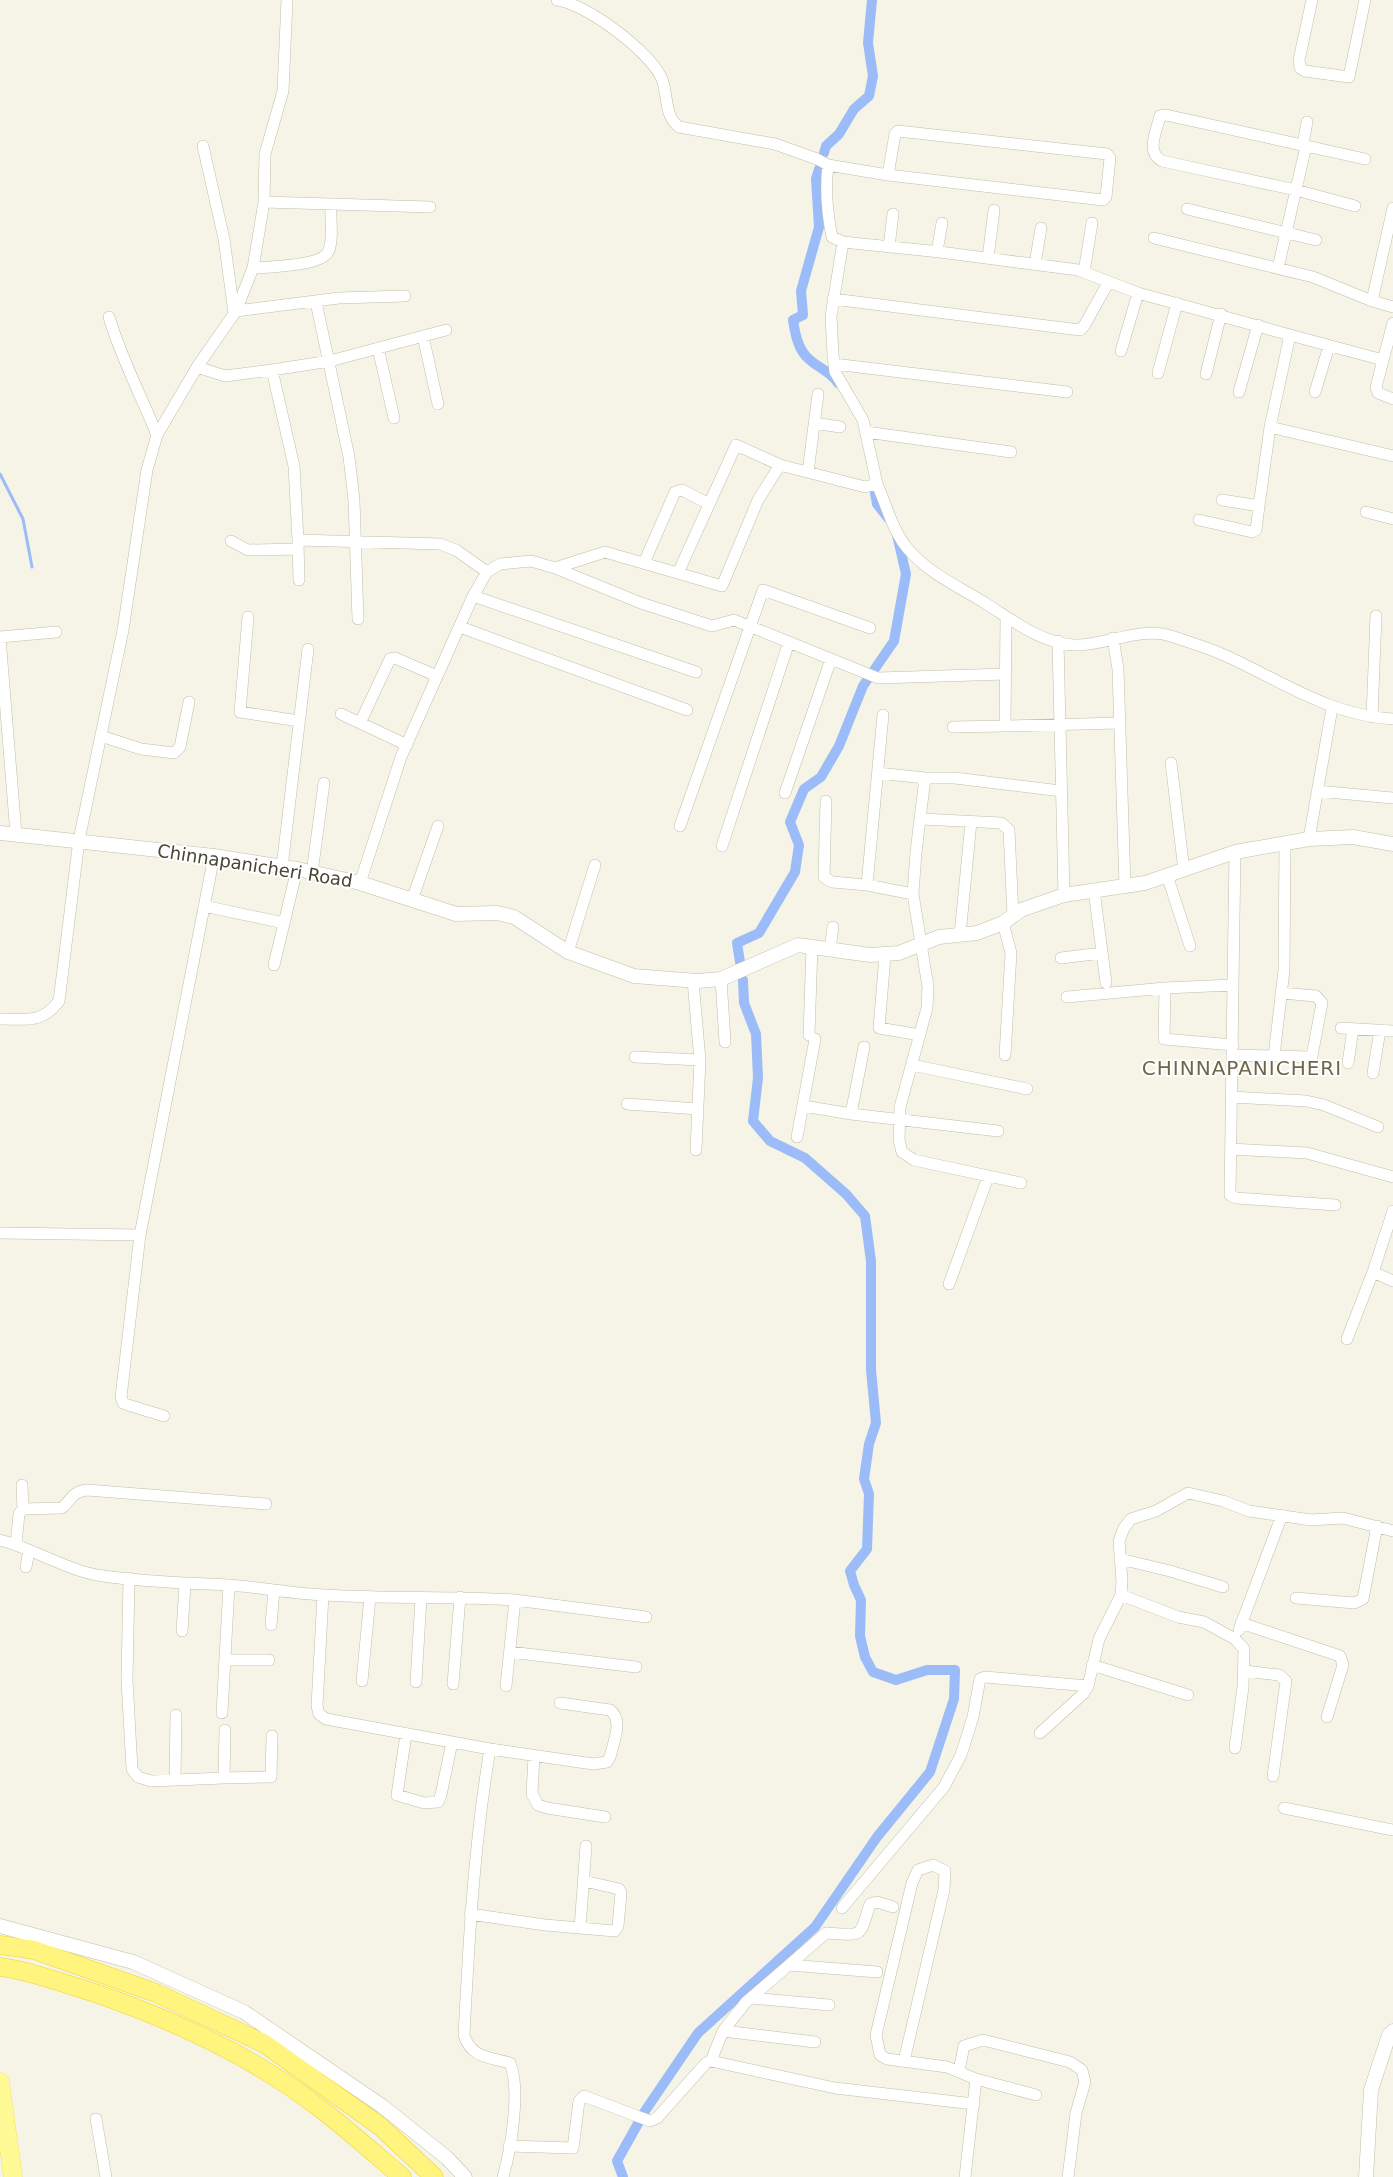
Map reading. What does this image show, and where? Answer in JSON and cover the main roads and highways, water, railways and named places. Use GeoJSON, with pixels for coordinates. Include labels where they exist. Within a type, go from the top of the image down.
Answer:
{"type":"FeatureCollection","features":[{"type":"Feature","properties":{"kind":"highway"},"geometry":{"type":"LineString","coordinates":[[0,1945],[34,1950],[156,1993],[265,2044],[381,2127],[434,2177]]}},
{"type":"Feature","properties":{"kind":"highway"},"geometry":{"type":"LineString","coordinates":[[0,1966],[30,1971],[148,2011],[206,2038],[262,2070],[316,2106],[402,2177]]}},
{"type":"Feature","properties":{"kind":"main road"},"geometry":{"type":"LineString","coordinates":[[0,2082],[13,2177]]}},
{"type":"Feature","properties":{"kind":"main road"},"geometry":{"type":"LineString","coordinates":[[0,2167],[1,2177]]}},
{"type":"Feature","properties":{"kind":"waterway"},"geometry":{"type":"LineString","coordinates":[[824,153],[826,146],[839,134],[854,109],[869,96],[873,76],[868,43],[872,0]]}},
{"type":"Feature","properties":{"kind":"waterway"},"geometry":{"type":"LineString","coordinates":[[819,169],[816,179],[819,227],[801,291],[803,315],[793,320],[796,336],[803,352],[838,383]]}},
{"type":"Feature","properties":{"kind":"waterway"},"geometry":{"type":"LineString","coordinates":[[0,474],[23,519],[32,567]]}},
{"type":"Feature","properties":{"kind":"waterway"},"geometry":{"type":"LineString","coordinates":[[875,493],[877,504],[888,518]]}},
{"type":"Feature","properties":{"kind":"waterway"},"geometry":{"type":"LineString","coordinates":[[740,962],[737,943],[759,933],[795,872],[799,845],[790,822],[804,789],[821,777],[839,746],[863,686],[894,641],[906,574],[897,535]]}},
{"type":"Feature","properties":{"kind":"waterway"},"geometry":{"type":"LineString","coordinates":[[623,2177],[617,2161],[645,2111],[698,2033],[815,1927],[877,1837],[930,1772],[954,1699],[955,1670],[927,1670],[896,1680],[873,1672],[865,1657],[860,1636],[861,1600],[850,1571],[867,1549],[869,1494],[864,1479],[869,1444],[876,1423],[871,1370],[871,1261],[865,1216],[846,1194],[805,1158],[770,1141],[753,1121],[758,1078],[756,1034],[744,1003],[743,980]]}},
{"type":"Feature","properties":{"kind":"district","name":"CHINNAPANICHERI"},"geometry":{"type":"Point","coordinates":[1242,1068]}}]}
